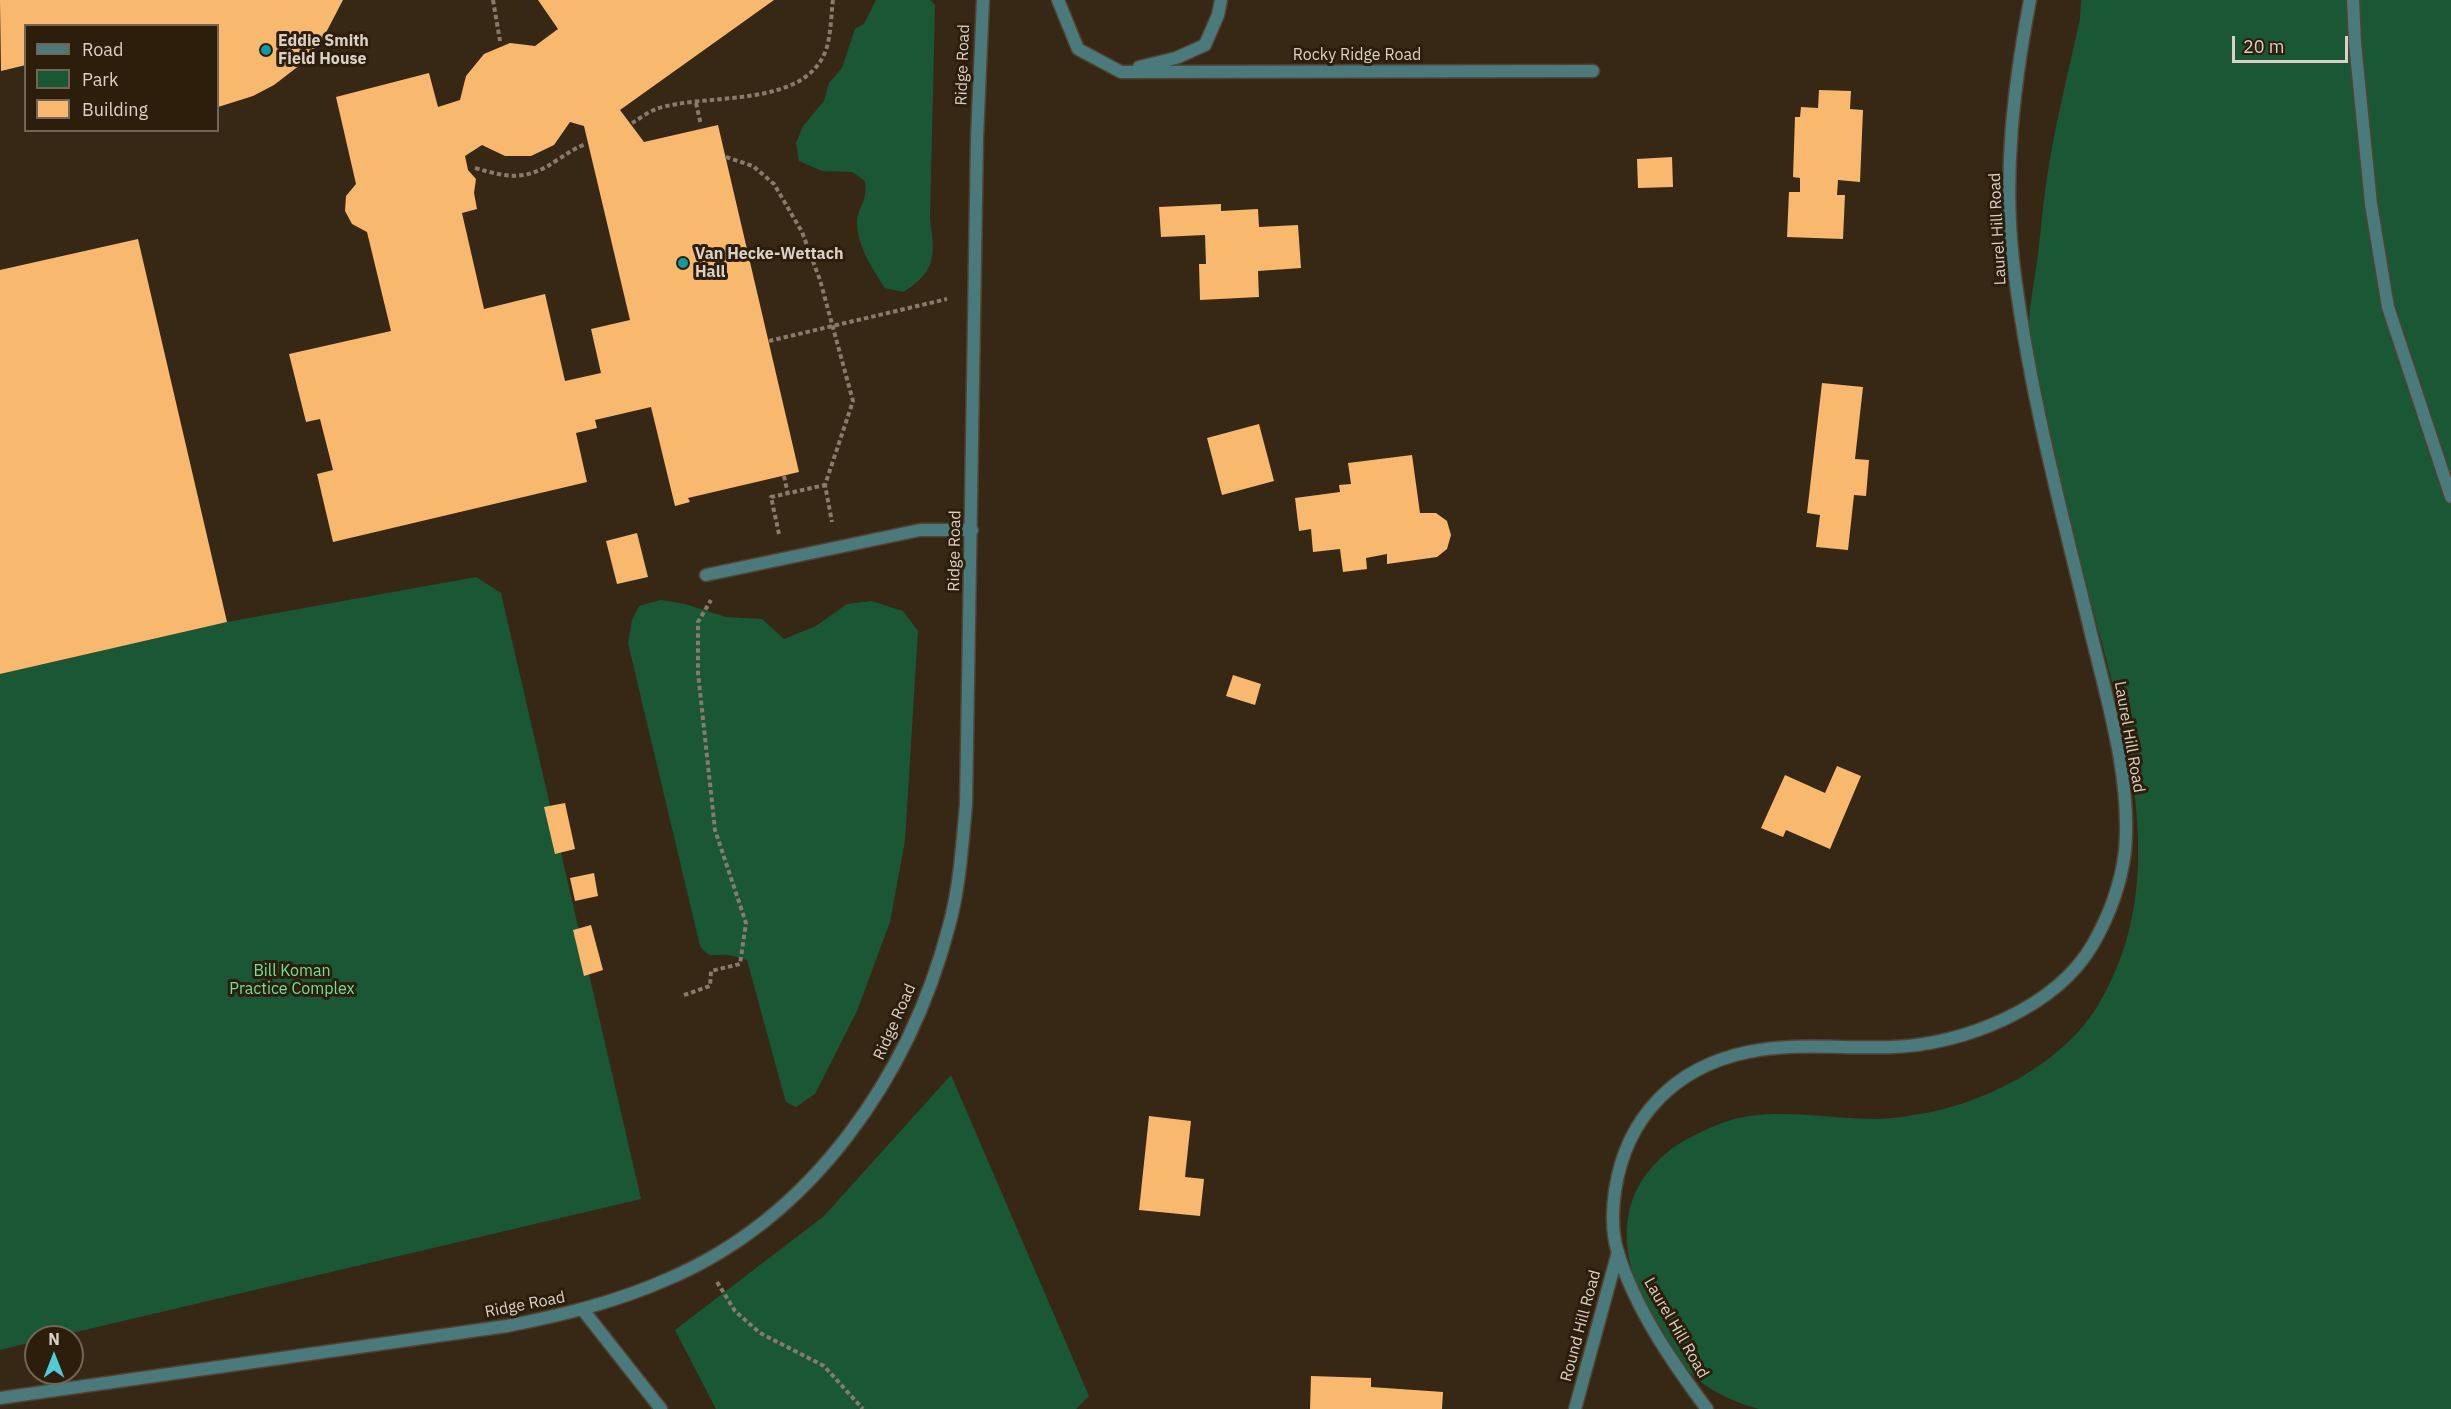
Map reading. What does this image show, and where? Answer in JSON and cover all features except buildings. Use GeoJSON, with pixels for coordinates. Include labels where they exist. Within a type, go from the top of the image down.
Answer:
{"type":"FeatureCollection","features":[{"type":"Feature","properties":{"kind":"street","name":"Ridge Road"},"geometry":{"type":"LineString","coordinates":[[0,1398],[507,1326],[583,1310],[669,1279],[705,1261],[751,1232],[786,1204],[850,1134],[888,1077],[914,1028],[938,963],[958,882],[966,805],[977,138],[983,0]]}},
{"type":"Feature","properties":{"kind":"street","name":"Rocky Ridge Road"},"geometry":{"type":"LineString","coordinates":[[1058,0],[1078,49],[1121,72],[1593,71]]}},
{"type":"Feature","properties":{"kind":"street"},"geometry":{"type":"LineString","coordinates":[[1121,72],[1176,58],[1205,45],[1218,15],[1221,0]]}},
{"type":"Feature","properties":{"kind":"street","name":"Laurel Hill Road"},"geometry":{"type":"LineString","coordinates":[[1707,1409],[1685,1380],[1638,1301],[1618,1251],[1613,1203],[1625,1146],[1635,1126],[1652,1105],[1678,1082],[1721,1059],[1750,1051],[1781,1048],[1896,1047],[1964,1035],[1999,1022],[2034,1003],[2068,975],[2091,949],[2108,914],[2120,880],[2125,830],[2121,771],[2054,480],[2021,321],[2012,254],[2012,130],[2018,66],[2030,0]]}},
{"type":"Feature","properties":{"kind":"street"},"geometry":{"type":"LineString","coordinates":[[2353,0],[2369,192],[2388,307],[2451,497]]}},
{"type":"Feature","properties":{"kind":"street"},"geometry":{"type":"LineString","coordinates":[[708,575],[920,530],[972,530]]}},
{"type":"Feature","properties":{"kind":"street","name":"Round Hill Road"},"geometry":{"type":"LineString","coordinates":[[1575,1409],[1618,1251]]}},
{"type":"Feature","properties":{"kind":"street"},"geometry":{"type":"LineString","coordinates":[[583,1310],[661,1409]]}},
{"type":"Feature","properties":{"kind":"path"},"geometry":{"type":"LineString","coordinates":[[493,0],[500,41]]}},
{"type":"Feature","properties":{"kind":"path"},"geometry":{"type":"LineString","coordinates":[[632,123],[656,109],[781,90],[804,79],[825,51],[833,0]]}},
{"type":"Feature","properties":{"kind":"path"},"geometry":{"type":"LineString","coordinates":[[696,102],[701,125]]}},
{"type":"Feature","properties":{"kind":"path"},"geometry":{"type":"LineString","coordinates":[[476,168],[503,176],[525,177],[556,161],[574,148],[586,144]]}},
{"type":"Feature","properties":{"kind":"path"},"geometry":{"type":"LineString","coordinates":[[726,157],[742,160],[764,173],[788,204],[813,260],[852,401],[825,485],[827,498]]}},
{"type":"Feature","properties":{"kind":"path"},"geometry":{"type":"LineString","coordinates":[[769,341],[947,299]]}},
{"type":"Feature","properties":{"kind":"path"},"geometry":{"type":"LineString","coordinates":[[784,476],[788,494]]}},
{"type":"Feature","properties":{"kind":"path"},"geometry":{"type":"LineString","coordinates":[[774,510],[771,497],[825,485]]}},
{"type":"Feature","properties":{"kind":"path"},"geometry":{"type":"LineString","coordinates":[[684,995],[710,986],[711,971],[740,964],[746,923],[714,830],[698,673],[698,622],[714,595],[708,575]]}},
{"type":"Feature","properties":{"kind":"path"},"geometry":{"type":"LineString","coordinates":[[705,1261],[735,1311],[760,1333],[824,1366],[863,1409]]}},
{"type":"Feature","properties":{"kind":"green space"},"geometry":{"type":"Polygon","coordinates":[[[876,0],[930,0],[935,5],[930,219],[933,252],[928,269],[922,277],[903,292],[885,288],[866,257],[860,240],[857,222],[865,194],[865,181],[852,172],[822,171],[799,161],[796,143],[803,126],[824,101],[829,83],[842,68],[855,29],[864,24],[876,0]]]}},
{"type":"Feature","properties":{"kind":"green space"},"geometry":{"type":"Polygon","coordinates":[[[2081,0],[2451,0],[2451,1409],[1759,1409],[1718,1393],[1688,1370],[1665,1340],[1644,1302],[1630,1263],[1627,1222],[1634,1196],[1650,1170],[1680,1143],[1718,1124],[1749,1116],[1797,1114],[1861,1119],[1890,1118],[1931,1112],[1978,1098],[2024,1075],[2065,1045],[2083,1027],[2097,1007],[2121,957],[2134,904],[2138,851],[2135,797],[2114,689],[2049,433],[2029,334],[2030,307],[2048,171],[2080,19],[2081,0]]]}},
{"type":"Feature","properties":{"kind":"green space","name":"Bill Koman Practice Complex"},"geometry":{"type":"Polygon","coordinates":[[[476,577],[501,593],[641,1199],[84,1330],[84,1325],[24,1325],[24,1344],[0,1350],[0,674],[227,622],[476,577]]]}},
{"type":"Feature","properties":{"kind":"green space"},"geometry":{"type":"Polygon","coordinates":[[[661,600],[685,604],[726,617],[762,619],[784,639],[816,626],[847,604],[871,601],[903,611],[918,631],[905,841],[890,922],[857,1011],[815,1094],[796,1107],[786,1102],[747,960],[729,955],[709,954],[700,946],[628,643],[632,620],[639,606],[661,600]]]}},
{"type":"Feature","properties":{"kind":"green space"},"geometry":{"type":"Polygon","coordinates":[[[951,1075],[1089,1396],[1076,1409],[716,1409],[675,1330],[824,1216],[951,1075]]]}},
{"type":"Feature","properties":{"kind":"place","name":"Eddie Smith Field House"},"geometry":{"type":"Point","coordinates":[266,50]}},
{"type":"Feature","properties":{"kind":"place","name":"Van Hecke-Wettach Hall"},"geometry":{"type":"Point","coordinates":[683,263]}}]}
